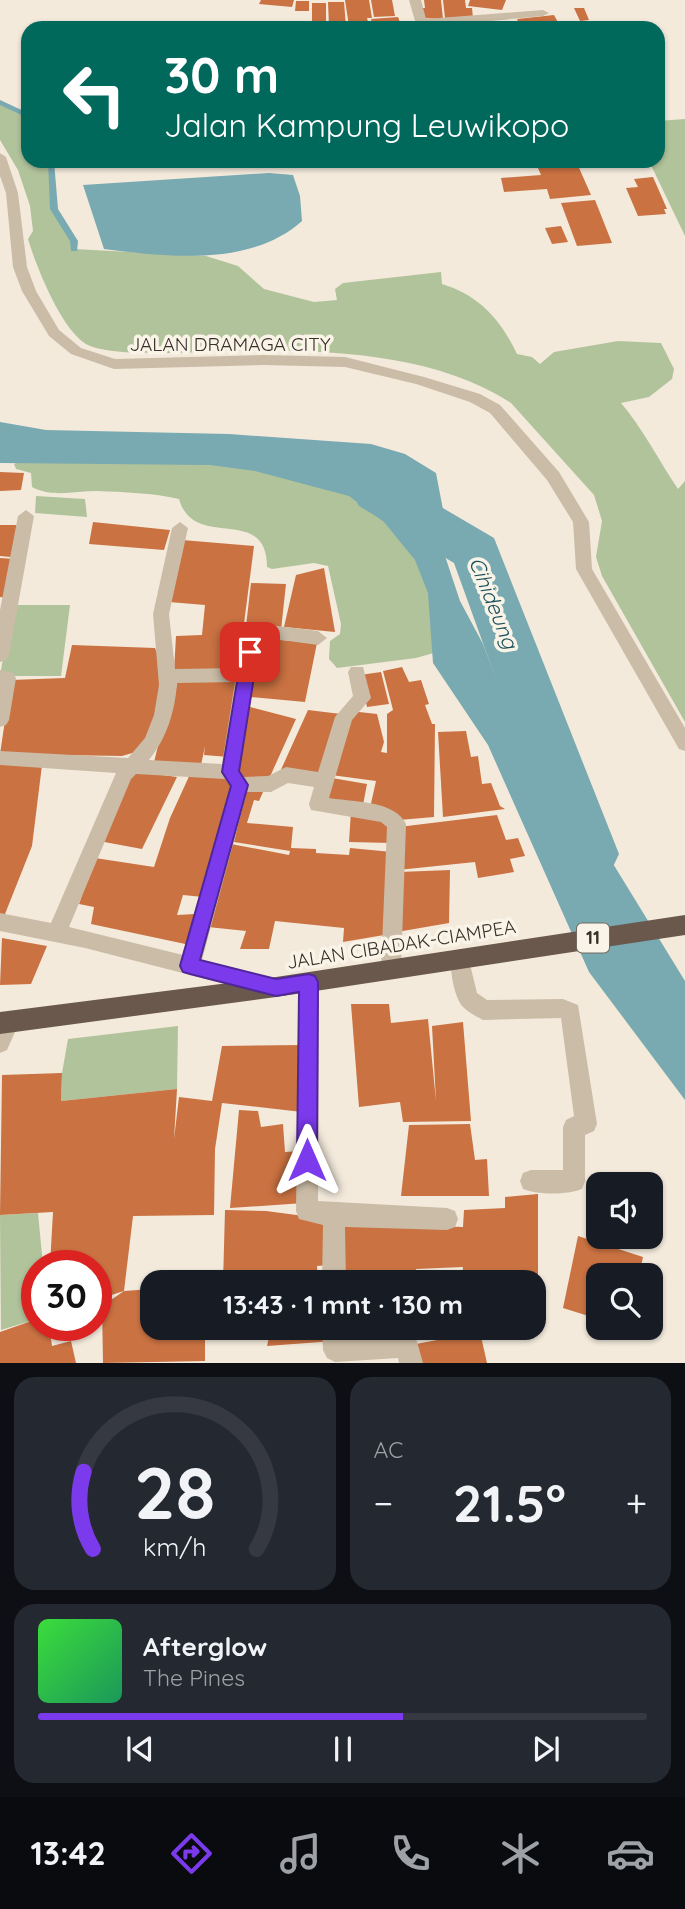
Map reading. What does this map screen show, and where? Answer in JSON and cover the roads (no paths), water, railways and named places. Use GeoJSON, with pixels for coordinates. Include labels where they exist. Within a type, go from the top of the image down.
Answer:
{"type":"FeatureCollection","features":[{"type":"Feature","properties":{"kind":"highway","name":"JALAN CIBADAK-CIAMPEA"},"geometry":{"type":"LineString","coordinates":[[3,1030],[684,925]]}},
{"type":"Feature","properties":{"kind":"street"},"geometry":{"type":"LineString","coordinates":[[415,0],[421,21]]}},
{"type":"Feature","properties":{"kind":"street"},"geometry":{"type":"LineString","coordinates":[[461,21],[544,13]]}},
{"type":"Feature","properties":{"kind":"street"},"geometry":{"type":"LineString","coordinates":[[510,16],[512,21]]}},
{"type":"Feature","properties":{"kind":"street","name":"JALAN DRAMAGA CITY"},"geometry":{"type":"LineString","coordinates":[[0,157],[12,194],[20,267],[29,291],[54,334],[76,351],[114,364],[264,360],[345,362],[430,383],[475,398],[495,409],[552,476],[582,522],[584,569],[685,744]]}},
{"type":"Feature","properties":{"kind":"street"},"geometry":{"type":"LineString","coordinates":[[0,655],[26,516]]}},
{"type":"Feature","properties":{"kind":"street"},"geometry":{"type":"LineString","coordinates":[[57,933],[124,775],[153,742],[163,715],[167,676],[161,614],[180,528]]}},
{"type":"Feature","properties":{"kind":"street"},"geometry":{"type":"LineString","coordinates":[[190,966],[235,779],[249,629],[318,638]]}},
{"type":"Feature","properties":{"kind":"street"},"geometry":{"type":"LineString","coordinates":[[358,671],[362,698],[344,717],[318,804],[386,816],[397,824],[391,969]]}},
{"type":"Feature","properties":{"kind":"street"},"geometry":{"type":"LineString","coordinates":[[167,676],[246,675]]}},
{"type":"Feature","properties":{"kind":"street"},"geometry":{"type":"LineString","coordinates":[[0,677],[8,678],[0,720]]}},
{"type":"Feature","properties":{"kind":"street"},"geometry":{"type":"LineString","coordinates":[[0,758],[134,765],[271,784],[286,775],[324,781]]}},
{"type":"Feature","properties":{"kind":"street"},"geometry":{"type":"LineString","coordinates":[[0,922],[57,933],[276,987]]}},
{"type":"Feature","properties":{"kind":"street"},"geometry":{"type":"LineString","coordinates":[[460,958],[468,998],[483,1010],[563,1008],[571,1012],[586,1124],[574,1127],[574,1181],[531,1181]]}},
{"type":"Feature","properties":{"kind":"street"},"geometry":{"type":"LineString","coordinates":[[309,982],[307,1211],[334,1215],[447,1219]]}},
{"type":"Feature","properties":{"kind":"street"},"geometry":{"type":"LineString","coordinates":[[334,1215],[334,1270]]}},
{"type":"Feature","properties":{"kind":"street"},"geometry":{"type":"LineString","coordinates":[[335,1340],[335,1350],[408,1346],[411,1363]]}},
{"type":"Feature","properties":{"kind":"water"},"geometry":{"type":"Polygon","coordinates":[[[269,173],[293,175],[300,196],[302,221],[281,236],[258,246],[208,255],[181,256],[104,249],[83,185],[269,173]]]}},
{"type":"Feature","properties":{"kind":"water"},"geometry":{"type":"Polygon","coordinates":[[[0,422],[46,430],[229,434],[371,444],[405,454],[436,473],[445,520],[442,547],[460,601],[483,644],[515,728],[534,742],[580,810],[685,981],[685,1100],[589,972],[488,745],[433,663],[428,593],[415,560],[384,522],[349,496],[255,471],[210,465],[0,463],[0,422]]]}},
{"type":"Feature","properties":{"kind":"waterway"},"geometry":{"type":"LineString","coordinates":[[0,102],[21,112]]}},
{"type":"Feature","properties":{"kind":"waterway"},"geometry":{"type":"LineString","coordinates":[[51,168],[54,209],[74,241],[74,249]]}},
{"type":"Feature","properties":{"kind":"waterway","name":"Cihideung"},"geometry":{"type":"LineString","coordinates":[[377,493],[476,552],[588,854]]}}]}
